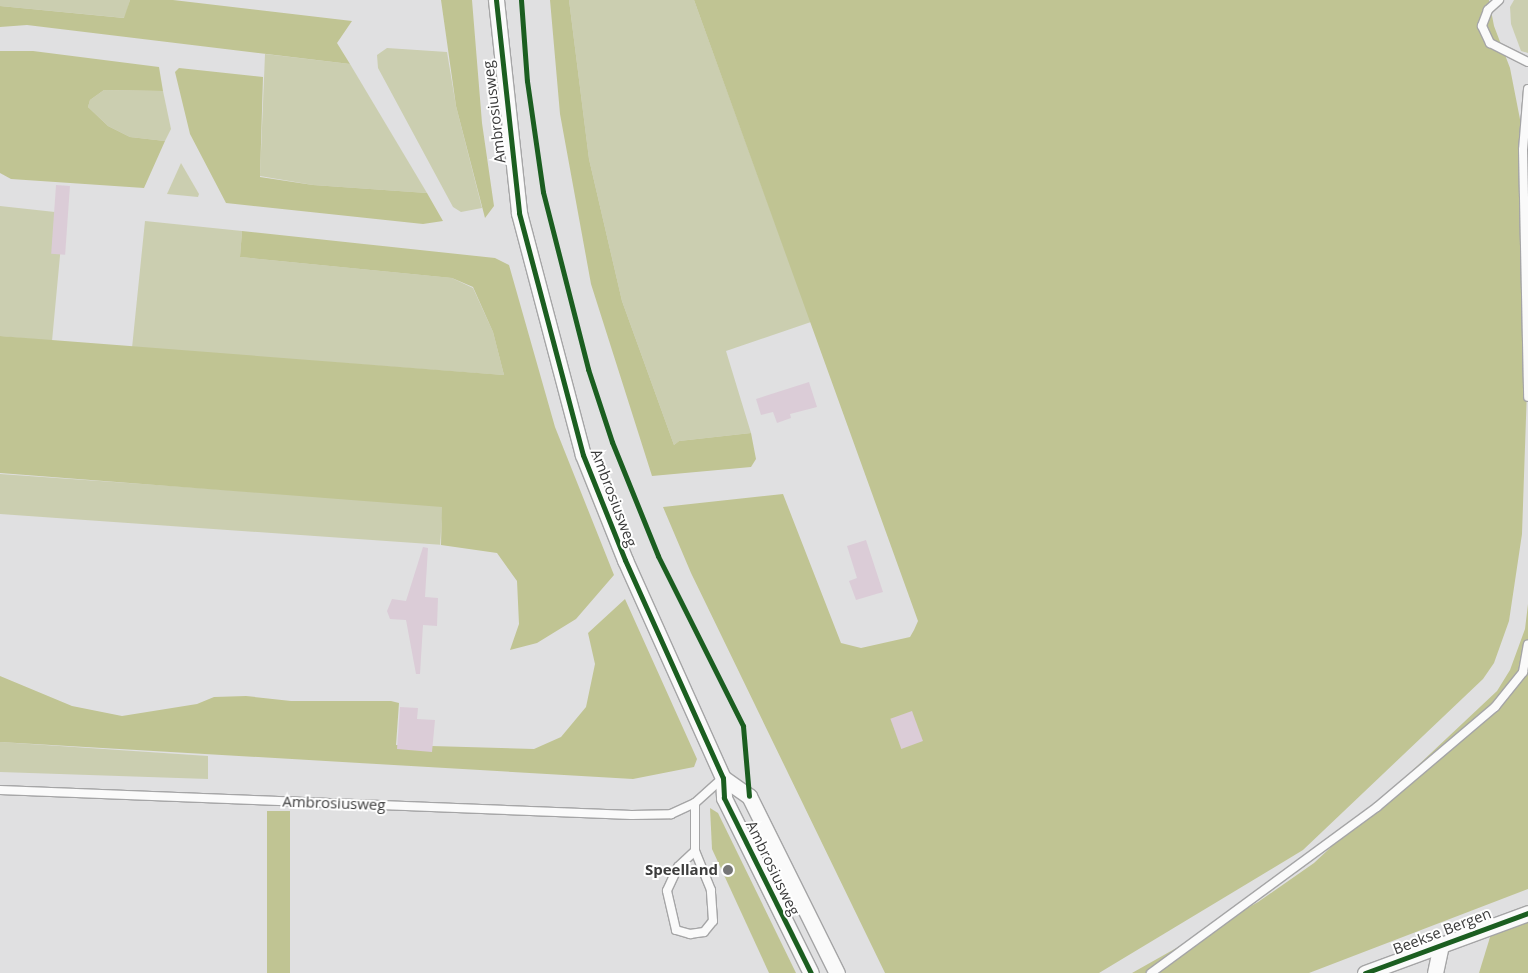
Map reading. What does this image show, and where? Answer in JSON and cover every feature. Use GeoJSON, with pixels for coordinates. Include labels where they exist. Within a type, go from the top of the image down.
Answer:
{"type":"FeatureCollection","features":[{"type":"Feature","properties":{"kind":"street","name":"Ambrosiusweg"},"geometry":{"type":"LineString","coordinates":[[496,0],[519,213],[583,455],[625,560],[723,778],[724,798],[811,973]]}},
{"type":"Feature","properties":{"kind":"street","name":"Ambrosiusweg"},"geometry":{"type":"LineString","coordinates":[[723,778],[749,796],[838,973]]}},
{"type":"Feature","properties":{"kind":"street","name":"Beekse Bergen"},"geometry":{"type":"LineString","coordinates":[[1366,973],[1528,913]]}},
{"type":"Feature","properties":{"kind":"street","name":"Beekse Bergen"},"geometry":{"type":"LineString","coordinates":[[1435,973],[1441,944]]}},
{"type":"Feature","properties":{"kind":"lane"},"geometry":{"type":"LineString","coordinates":[[1499,0],[1488,10],[1482,26],[1486,35],[1490,43],[1528,62]]}},
{"type":"Feature","properties":{"kind":"lane"},"geometry":{"type":"LineString","coordinates":[[1528,89],[1524,150],[1528,397]]}},
{"type":"Feature","properties":{"kind":"lane"},"geometry":{"type":"LineString","coordinates":[[1151,973],[1377,807],[1495,707],[1523,672],[1528,644]]}},
{"type":"Feature","properties":{"kind":"lane","name":"Ambrosiusweg"},"geometry":{"type":"LineString","coordinates":[[0,790],[632,815],[671,814],[695,803],[723,778]]}},
{"type":"Feature","properties":{"kind":"lane"},"geometry":{"type":"LineString","coordinates":[[695,803],[695,851],[711,890],[713,921],[704,932],[690,934],[676,930],[667,891],[678,867],[695,851]]}},
{"type":"Feature","properties":{"kind":"green space"},"geometry":{"type":"Polygon","coordinates":[[[0,0],[130,0],[125,18],[0,6],[0,0]]]}},
{"type":"Feature","properties":{"kind":"green space"},"geometry":{"type":"Polygon","coordinates":[[[130,0],[173,0],[352,21],[337,43],[350,64],[27,25],[0,27],[0,6],[124,18],[130,0]]]}},
{"type":"Feature","properties":{"kind":"green space"},"geometry":{"type":"Polygon","coordinates":[[[441,0],[472,0],[482,123],[494,206],[485,218],[456,106],[441,0]]]}},
{"type":"Feature","properties":{"kind":"green space"},"geometry":{"type":"Polygon","coordinates":[[[550,0],[569,0],[589,159],[622,301],[674,445],[679,441],[751,433],[756,459],[751,467],[652,476],[591,284],[560,114],[550,0]]]}},
{"type":"Feature","properties":{"kind":"green space"},"geometry":{"type":"Polygon","coordinates":[[[569,0],[694,0],[811,322],[726,351],[751,433],[679,441],[674,445],[622,301],[589,159],[569,0]]]}},
{"type":"Feature","properties":{"kind":"green space"},"geometry":{"type":"Polygon","coordinates":[[[694,0],[1489,0],[1494,26],[1510,68],[1526,150],[1528,360],[1522,534],[1509,621],[1494,663],[1483,679],[1303,850],[1099,973],[885,973],[691,573],[663,507],[783,494],[841,643],[861,648],[910,637],[914,630],[918,621],[694,0]]]}},
{"type":"Feature","properties":{"kind":"green space"},"geometry":{"type":"Polygon","coordinates":[[[1514,0],[1528,0],[1528,53],[1521,51],[1511,24],[1510,7],[1514,0]]]}},
{"type":"Feature","properties":{"kind":"green space"},"geometry":{"type":"Polygon","coordinates":[[[387,48],[447,52],[456,106],[482,208],[461,212],[453,207],[378,68],[377,55],[387,48]]]}},
{"type":"Feature","properties":{"kind":"green space"},"geometry":{"type":"Polygon","coordinates":[[[0,51],[33,51],[159,67],[163,91],[104,90],[90,100],[88,107],[108,126],[130,137],[165,141],[144,188],[11,179],[0,173],[0,51]]]}},
{"type":"Feature","properties":{"kind":"green space"},"geometry":{"type":"Polygon","coordinates":[[[265,54],[350,64],[427,193],[313,185],[260,176],[265,54]]]}},
{"type":"Feature","properties":{"kind":"green space"},"geometry":{"type":"Polygon","coordinates":[[[179,68],[263,77],[260,177],[313,185],[427,193],[443,221],[423,224],[226,203],[190,134],[175,72],[179,68]]]}},
{"type":"Feature","properties":{"kind":"green space"},"geometry":{"type":"Polygon","coordinates":[[[104,90],[163,91],[171,129],[165,141],[130,137],[108,126],[88,107],[90,100],[104,90]]]}},
{"type":"Feature","properties":{"kind":"green space"},"geometry":{"type":"Polygon","coordinates":[[[181,163],[199,194],[198,197],[167,194],[181,163]]]}},
{"type":"Feature","properties":{"kind":"green space"},"geometry":{"type":"Polygon","coordinates":[[[0,206],[64,213],[52,341],[0,336],[0,206]]]}},
{"type":"Feature","properties":{"kind":"green space"},"geometry":{"type":"Polygon","coordinates":[[[145,221],[242,231],[240,257],[452,278],[473,288],[493,332],[504,375],[132,348],[145,221]]]}},
{"type":"Feature","properties":{"kind":"green space"},"geometry":{"type":"Polygon","coordinates":[[[242,231],[495,258],[509,265],[555,427],[614,575],[576,619],[537,643],[510,650],[519,624],[517,581],[497,553],[441,545],[442,507],[0,473],[0,336],[504,375],[493,332],[473,287],[452,278],[240,257],[242,231]]]}},
{"type":"Feature","properties":{"kind":"green space"},"geometry":{"type":"Polygon","coordinates":[[[0,474],[443,505],[440,545],[0,514],[0,474]]]}},
{"type":"Feature","properties":{"kind":"green space"},"geometry":{"type":"Polygon","coordinates":[[[625,599],[697,759],[694,767],[633,779],[0,742],[0,676],[72,706],[122,716],[197,704],[214,697],[246,696],[291,701],[391,701],[399,703],[396,745],[534,749],[561,737],[586,707],[595,664],[588,633],[625,599]]]}},
{"type":"Feature","properties":{"kind":"green space"},"geometry":{"type":"Polygon","coordinates":[[[1528,604],[1528,889],[1309,973],[1132,973],[1258,902],[1314,863],[1497,691],[1510,670],[1525,629],[1528,604]]]}},
{"type":"Feature","properties":{"kind":"green space"},"geometry":{"type":"Polygon","coordinates":[[[0,742],[208,756],[208,779],[0,772],[0,742]]]}},
{"type":"Feature","properties":{"kind":"green space"},"geometry":{"type":"Polygon","coordinates":[[[710,808],[718,813],[796,973],[769,973],[712,849],[710,808]]]}},
{"type":"Feature","properties":{"kind":"green space"},"geometry":{"type":"Polygon","coordinates":[[[267,811],[290,811],[290,973],[267,973],[267,811]]]}},
{"type":"Feature","properties":{"kind":"green space"},"geometry":{"type":"Polygon","coordinates":[[[1528,920],[1528,973],[1479,973],[1491,934],[1528,920]]]}},
{"type":"Feature","properties":{"kind":"building"},"geometry":{"type":"Polygon","coordinates":[[[56,185],[70,186],[65,255],[51,254],[56,185]]]}},
{"type":"Feature","properties":{"kind":"building"},"geometry":{"type":"Polygon","coordinates":[[[809,382],[817,407],[790,414],[791,418],[777,423],[773,412],[761,415],[756,399],[809,382]]]}},
{"type":"Feature","properties":{"kind":"building"},"geometry":{"type":"Polygon","coordinates":[[[866,540],[883,592],[856,600],[849,581],[857,578],[847,546],[866,540]]]}},
{"type":"Feature","properties":{"kind":"building"},"geometry":{"type":"Polygon","coordinates":[[[423,547],[428,548],[425,597],[438,598],[437,626],[423,625],[420,674],[416,674],[406,620],[390,619],[387,611],[392,599],[406,601],[423,547]]]}},
{"type":"Feature","properties":{"kind":"building"},"geometry":{"type":"Polygon","coordinates":[[[400,707],[418,708],[417,719],[435,720],[432,752],[397,749],[400,707]]]}},
{"type":"Feature","properties":{"kind":"building"},"geometry":{"type":"Polygon","coordinates":[[[912,711],[923,741],[901,749],[890,719],[912,711]]]}},
{"type":"Feature","properties":{"kind":"cycle path"},"geometry":{"type":"LineString","coordinates":[[496,0],[519,213],[583,455],[625,560],[723,778],[724,798],[811,973]]}},
{"type":"Feature","properties":{"kind":"cycle path"},"geometry":{"type":"LineString","coordinates":[[521,0],[527,81],[543,192],[588,369],[612,442],[658,556],[743,726],[749,796]]}},
{"type":"Feature","properties":{"kind":"cycle path"},"geometry":{"type":"LineString","coordinates":[[1365,973],[1528,913]]}},
{"type":"Feature","properties":{"kind":"place","name":"Speelland"},"geometry":{"type":"Point","coordinates":[728,870]}}]}
